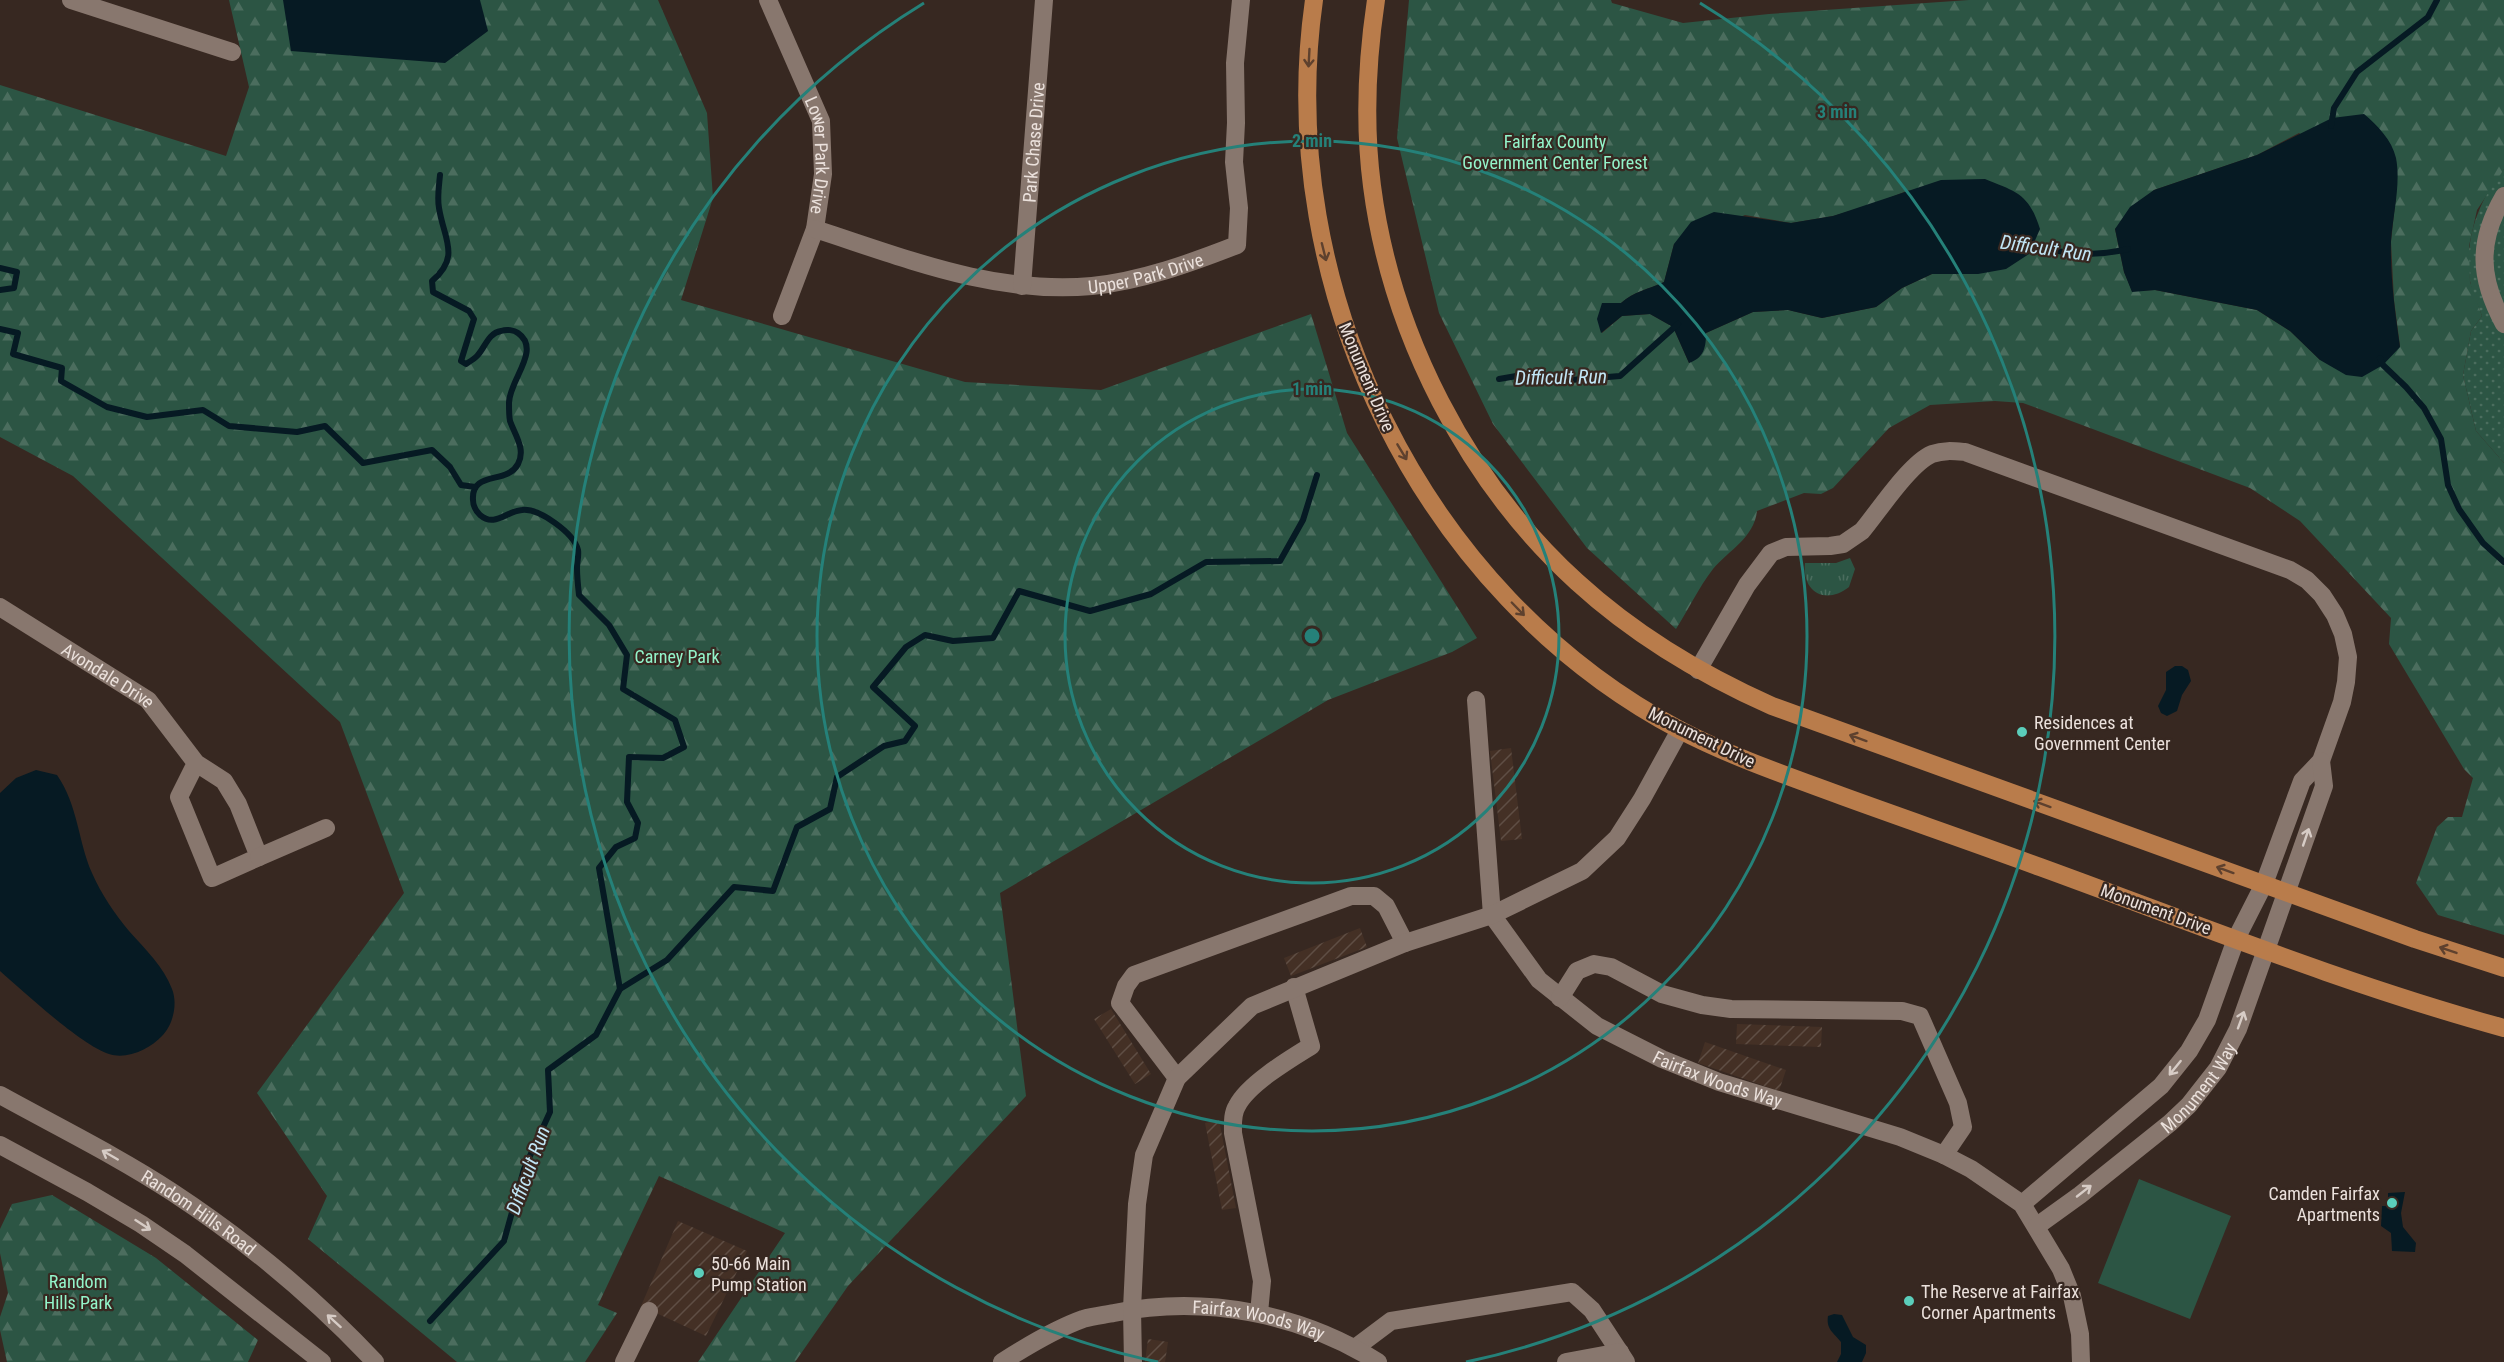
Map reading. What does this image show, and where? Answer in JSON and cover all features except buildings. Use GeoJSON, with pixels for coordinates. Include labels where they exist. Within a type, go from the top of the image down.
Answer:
{"type":"FeatureCollection","features":[{"type":"Feature","properties":{"kind":"main road","name":"Monument Drive"},"geometry":{"type":"LineString","coordinates":[[1314,0],[1310,45],[1308,135],[1320,237],[1334,294],[1349,339],[1382,415],[1415,474],[1498,589],[1522,614],[1601,680],[1680,730],[1802,782],[2236,939],[2440,1010],[2504,1028]]}},
{"type":"Feature","properties":{"kind":"main road"},"geometry":{"type":"LineString","coordinates":[[1376,0],[1369,80],[1368,140],[1372,186],[1384,248],[1407,323],[1440,399],[1484,474],[1518,519],[1562,567],[1611,611],[1698,670],[1734,689],[1799,717],[2504,968]]}},
{"type":"Feature","properties":{"kind":"street"},"geometry":{"type":"LineString","coordinates":[[71,0],[107,6],[231,52]]}},
{"type":"Feature","properties":{"kind":"street","name":"Lower Park Drive"},"geometry":{"type":"LineString","coordinates":[[768,0],[821,121],[823,174],[815,229],[782,316]]}},
{"type":"Feature","properties":{"kind":"street","name":"Park Chase Drive"},"geometry":{"type":"LineString","coordinates":[[1022,286],[1044,0]]}},
{"type":"Feature","properties":{"kind":"street","name":"Upper Park Drive"},"geometry":{"type":"LineString","coordinates":[[815,229],[962,276],[1022,286],[1092,286],[1175,269],[1237,245],[1239,208],[1234,162],[1235,63],[1241,0]]}},
{"type":"Feature","properties":{"kind":"street"},"geometry":{"type":"LineString","coordinates":[[2504,196],[2489,226],[2483,255],[2485,278],[2504,324]]}},
{"type":"Feature","properties":{"kind":"street"},"geometry":{"type":"LineString","coordinates":[[1698,670],[1747,585],[1771,553],[1785,547],[1843,544],[1862,531],[1914,468],[1930,455],[1948,450],[1965,452],[2269,562],[2307,580],[2322,595],[2335,615],[2343,634],[2348,657],[2342,702],[2321,761]]}},
{"type":"Feature","properties":{"kind":"street","name":"Avondale Drive"},"geometry":{"type":"LineString","coordinates":[[0,607],[148,700],[196,763],[224,782],[238,804],[259,857]]}},
{"type":"Feature","properties":{"kind":"street"},"geometry":{"type":"LineString","coordinates":[[1476,700],[1492,915]]}},
{"type":"Feature","properties":{"kind":"street"},"geometry":{"type":"LineString","coordinates":[[1133,1362],[1132,1309],[1137,1204],[1144,1155],[1177,1078],[1252,1006],[1294,987],[1405,944],[1492,915],[1582,871],[1617,838],[1642,799],[1680,730]]}},
{"type":"Feature","properties":{"kind":"street","name":"Monument Way"},"geometry":{"type":"LineString","coordinates":[[2022,1204],[2144,1101],[2175,1069],[2207,1020],[2236,939],[2264,884],[2302,781],[2321,761]]}},
{"type":"Feature","properties":{"kind":"street","name":"Monument Way"},"geometry":{"type":"LineString","coordinates":[[2037,1226],[2080,1195],[2170,1123],[2204,1088],[2229,1049],[2268,950],[2324,786],[2321,761]]}},
{"type":"Feature","properties":{"kind":"street"},"geometry":{"type":"LineString","coordinates":[[196,763],[179,797],[212,878],[326,828]]}},
{"type":"Feature","properties":{"kind":"street"},"geometry":{"type":"LineString","coordinates":[[1177,1078],[1120,1004],[1126,986],[1134,975],[1351,896],[1374,896],[1386,906],[1405,944]]}},
{"type":"Feature","properties":{"kind":"street","name":"Fairfax Woods Way"},"geometry":{"type":"LineString","coordinates":[[1492,915],[1539,980],[1597,1026],[1662,1059],[1719,1082],[1900,1137],[1944,1155],[1971,1169],[2022,1204],[2061,1269],[2072,1296],[2080,1334],[2081,1362]]}},
{"type":"Feature","properties":{"kind":"street"},"geometry":{"type":"LineString","coordinates":[[1560,998],[1577,971],[1594,964],[1611,967],[1662,994],[1701,1005],[1731,1009],[1902,1011],[1920,1016],[1958,1103],[1963,1127],[1944,1155]]}},
{"type":"Feature","properties":{"kind":"street"},"geometry":{"type":"LineString","coordinates":[[1259,1313],[1262,1281],[1233,1133],[1233,1119],[1237,1104],[1268,1074],[1311,1046],[1294,987]]}},
{"type":"Feature","properties":{"kind":"street","name":"Random Hills Road"},"geometry":{"type":"LineString","coordinates":[[0,1095],[172,1192],[264,1258],[349,1334],[375,1362]]}},
{"type":"Feature","properties":{"kind":"street"},"geometry":{"type":"LineString","coordinates":[[0,1145],[141,1224],[185,1254],[322,1362]]}},
{"type":"Feature","properties":{"kind":"street"},"geometry":{"type":"LineString","coordinates":[[1355,1348],[1391,1321],[1572,1292],[1592,1310],[1623,1357],[1566,1362]]}},
{"type":"Feature","properties":{"kind":"street","name":"Fairfax Woods Way"},"geometry":{"type":"LineString","coordinates":[[1002,1362],[1028,1345],[1084,1319],[1132,1309],[1185,1305],[1259,1313],[1316,1331],[1355,1348],[1378,1362]]}},
{"type":"Feature","properties":{"kind":"street"},"geometry":{"type":"LineString","coordinates":[[624,1362],[649,1311]]}},
{"type":"Feature","properties":{"kind":"shaded area"},"geometry":{"type":"Polygon","coordinates":[[[1511,748],[1522,839],[1501,841],[1490,751],[1511,748]]]}},
{"type":"Feature","properties":{"kind":"shaded area"},"geometry":{"type":"Polygon","coordinates":[[[1360,928],[1367,947],[1291,976],[1284,958],[1360,928]]]}},
{"type":"Feature","properties":{"kind":"shaded area"},"geometry":{"type":"Polygon","coordinates":[[[1111,1009],[1151,1074],[1135,1084],[1094,1019],[1111,1009]]]}},
{"type":"Feature","properties":{"kind":"shaded area"},"geometry":{"type":"Polygon","coordinates":[[[1737,1024],[1822,1027],[1821,1047],[1736,1044],[1737,1024]]]}},
{"type":"Feature","properties":{"kind":"shaded area"},"geometry":{"type":"Polygon","coordinates":[[[1705,1042],[1786,1070],[1779,1091],[1698,1063],[1705,1042]]]}},
{"type":"Feature","properties":{"kind":"shaded area"},"geometry":{"type":"Polygon","coordinates":[[[1219,1120],[1236,1208],[1222,1210],[1205,1123],[1219,1120]]]}},
{"type":"Feature","properties":{"kind":"shaded area"},"geometry":{"type":"Polygon","coordinates":[[[678,1221],[747,1251],[706,1336],[641,1306],[678,1221]]]}},
{"type":"Feature","properties":{"kind":"shaded area"},"geometry":{"type":"Polygon","coordinates":[[[1148,1339],[1168,1342],[1165,1362],[1145,1362],[1148,1339]]]}},
{"type":"Feature","properties":{"kind":"green space","name":"Carney Park"},"geometry":{"type":"Polygon","coordinates":[[[229,0],[658,0],[707,113],[713,198],[681,300],[965,382],[1101,390],[1311,314],[1347,433],[1477,638],[1452,652],[1328,700],[1000,893],[1026,1096],[848,1286],[795,1362],[698,1362],[785,1233],[659,1176],[598,1305],[617,1313],[585,1362],[457,1362],[308,1239],[327,1196],[257,1093],[404,893],[340,722],[73,476],[0,437],[0,85],[226,156],[249,87],[229,0]]]}},
{"type":"Feature","properties":{"kind":"green space","name":"Fairfax County Government Center Forest"},"geometry":{"type":"Polygon","coordinates":[[[1409,0],[1611,0],[1612,3],[1683,23],[1769,14],[1969,0],[2504,0],[2504,169],[2477,210],[2469,246],[2470,282],[2482,316],[2471,331],[2463,375],[2476,431],[2504,463],[2504,935],[2438,915],[2416,883],[2437,827],[2448,817],[2462,817],[2473,778],[2464,769],[2389,644],[2391,618],[2300,521],[2250,488],[2023,403],[1995,401],[1930,405],[1889,428],[1833,488],[1821,494],[1804,493],[1757,511],[1751,529],[1713,569],[1676,629],[1587,548],[1493,424],[1439,313],[1397,138],[1409,0]],[[2299,133],[2257,155],[2154,190],[2115,229],[2124,272],[2132,291],[2155,290],[2257,310],[2290,331],[2320,360],[2400,346],[2394,300],[2391,242],[2396,195],[2299,133]],[[1909,190],[1874,204],[1833,216],[1791,223],[1745,215],[1674,244],[1664,282],[1636,293],[1621,303],[1602,304],[1602,333],[1622,316],[1650,314],[1673,327],[1689,363],[1706,333],[1753,312],[1788,310],[1822,318],[1876,307],[1902,288],[1932,274],[1978,274],[1909,190]]]}},
{"type":"Feature","properties":{"kind":"green space"},"geometry":{"type":"Polygon","coordinates":[[[2504,169],[2504,463],[2476,431],[2463,375],[2471,331],[2482,316],[2470,281],[2471,236],[2480,208],[2504,169]]]}},
{"type":"Feature","properties":{"kind":"green space"},"geometry":{"type":"Polygon","coordinates":[[[1850,558],[1855,569],[1849,587],[1832,595],[1824,595],[1817,593],[1807,582],[1805,563],[1836,563],[1850,558]]]}},
{"type":"Feature","properties":{"kind":"green space"},"geometry":{"type":"Polygon","coordinates":[[[2139,1179],[2231,1216],[2190,1319],[2098,1283],[2139,1179]]]}},
{"type":"Feature","properties":{"kind":"green space","name":"Random Hills Park"},"geometry":{"type":"Polygon","coordinates":[[[52,1195],[156,1258],[258,1340],[248,1362],[7,1362],[0,1330],[0,1317],[8,1293],[0,1253],[0,1229],[12,1204],[52,1195]]]}},
{"type":"Feature","properties":{"kind":"water"},"geometry":{"type":"Polygon","coordinates":[[[283,0],[480,0],[488,31],[445,63],[291,51],[283,0]]]}},
{"type":"Feature","properties":{"kind":"water"},"geometry":{"type":"Polygon","coordinates":[[[2364,114],[2388,139],[2394,151],[2397,168],[2391,254],[2393,294],[2400,347],[2383,365],[2362,377],[2346,375],[2320,360],[2290,331],[2257,310],[2155,290],[2132,292],[2124,272],[2115,229],[2130,207],[2154,190],[2257,155],[2332,118],[2364,114]]]}},
{"type":"Feature","properties":{"kind":"water"},"geometry":{"type":"Polygon","coordinates":[[[1985,179],[2014,191],[2026,201],[2040,229],[2029,254],[2006,269],[1978,274],[1932,274],[1902,288],[1876,307],[1822,318],[1788,310],[1753,312],[1706,333],[1701,355],[1689,363],[1673,327],[1650,314],[1622,316],[1601,333],[1597,319],[1602,303],[1621,303],[1636,293],[1664,282],[1674,244],[1691,222],[1714,212],[1791,223],[1833,216],[1941,180],[1985,179]]]}},
{"type":"Feature","properties":{"kind":"water"},"geometry":{"type":"Polygon","coordinates":[[[2175,666],[2182,666],[2188,670],[2191,681],[2182,695],[2177,711],[2167,716],[2161,713],[2158,706],[2166,690],[2166,672],[2175,666]]]}},
{"type":"Feature","properties":{"kind":"water"},"geometry":{"type":"Polygon","coordinates":[[[36,770],[57,775],[74,811],[87,861],[100,889],[124,924],[159,966],[172,989],[175,1001],[169,1026],[157,1041],[138,1052],[123,1056],[97,1049],[53,1017],[0,971],[0,793],[16,778],[36,770]]]}},
{"type":"Feature","properties":{"kind":"water"},"geometry":{"type":"Polygon","coordinates":[[[2405,1192],[2401,1213],[2403,1227],[2416,1243],[2415,1252],[2392,1251],[2391,1233],[2381,1226],[2382,1206],[2388,1206],[2388,1193],[2405,1192]]]}},
{"type":"Feature","properties":{"kind":"water"},"geometry":{"type":"Polygon","coordinates":[[[1842,1315],[1853,1337],[1866,1345],[1866,1353],[1862,1362],[1837,1362],[1841,1354],[1841,1342],[1828,1324],[1828,1316],[1842,1315]]]}},
{"type":"Feature","properties":{"kind":"waterway"},"geometry":{"type":"LineString","coordinates":[[2331,126],[2334,108],[2357,72],[2428,17],[2437,0]]}},
{"type":"Feature","properties":{"kind":"waterway"},"geometry":{"type":"LineString","coordinates":[[440,175],[438,204],[447,239],[448,255],[446,264],[432,281],[433,292],[469,311],[474,319],[461,361],[466,364],[473,359],[493,335],[503,330],[518,333],[525,340],[527,348],[526,357],[510,394],[509,403],[510,421],[521,453],[518,464],[506,474],[483,481],[478,485],[474,491],[474,506],[480,515],[491,520],[516,511],[529,510],[546,517],[570,536],[578,550],[579,595],[609,625],[627,655],[623,689],[675,720],[684,747],[663,758],[629,757],[627,802],[638,823],[635,838],[616,847],[599,868],[620,989]]}},
{"type":"Feature","properties":{"kind":"waterway","name":"Difficult Run"},"geometry":{"type":"LineString","coordinates":[[2026,244],[2077,254],[2128,249]]}},
{"type":"Feature","properties":{"kind":"waterway"},"geometry":{"type":"LineString","coordinates":[[0,268],[17,272],[14,288],[0,290]]}},
{"type":"Feature","properties":{"kind":"waterway","name":"Difficult Run"},"geometry":{"type":"LineString","coordinates":[[1499,379],[1528,374],[1559,381],[1620,376],[1678,324]]}},
{"type":"Feature","properties":{"kind":"waterway"},"geometry":{"type":"LineString","coordinates":[[0,329],[18,333],[13,354],[62,368],[61,381],[107,407],[147,417],[203,410],[229,426],[297,432],[325,426],[363,463],[432,450],[450,467],[461,485],[475,487]]}},
{"type":"Feature","properties":{"kind":"waterway","name":"Difficult Run"},"geometry":{"type":"LineString","coordinates":[[2380,358],[2383,365],[2424,408],[2441,439],[2448,485],[2459,509],[2483,543],[2504,562]]}},
{"type":"Feature","properties":{"kind":"waterway","name":"Difficult Run"},"geometry":{"type":"LineString","coordinates":[[430,1321],[504,1241],[524,1169],[550,1112],[548,1070],[596,1035],[620,989],[667,960],[734,887],[773,891],[797,827],[830,809],[837,777],[884,746],[905,741],[915,726],[873,687],[906,647],[925,635],[953,641],[993,638],[1019,591],[1090,611],[1151,594],[1206,562],[1280,561],[1303,520],[1317,475]]}},
{"type":"Feature","properties":{"kind":"place","name":"Residences at Government Center"},"geometry":{"type":"Point","coordinates":[2022,732]}},
{"type":"Feature","properties":{"kind":"place","name":"Camden Fairfax Apartments"},"geometry":{"type":"Point","coordinates":[2392,1203]}},
{"type":"Feature","properties":{"kind":"place","name":"50-66 Main Pump Station"},"geometry":{"type":"Point","coordinates":[699,1273]}},
{"type":"Feature","properties":{"kind":"place","name":"The Reserve at Fairfax Corner Apartments"},"geometry":{"type":"Point","coordinates":[1909,1301]}}]}
